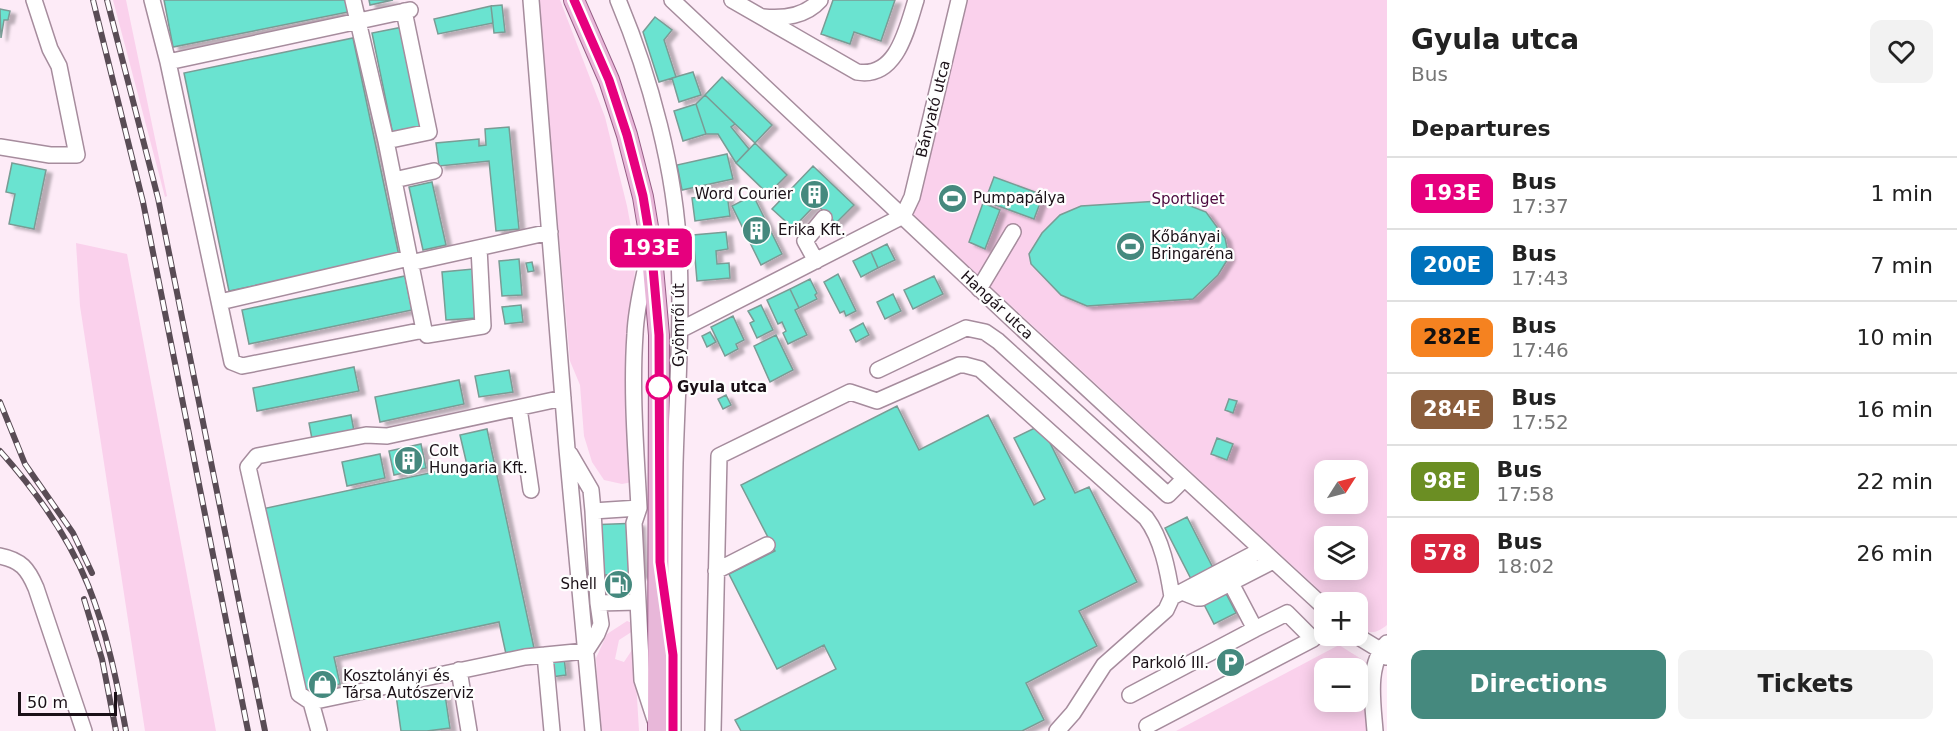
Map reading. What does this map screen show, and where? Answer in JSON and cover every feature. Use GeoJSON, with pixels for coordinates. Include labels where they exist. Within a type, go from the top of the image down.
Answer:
{"type":"FeatureCollection","features":[{"type":"Feature","properties":{"kind":"main road"},"geometry":{"type":"LineString","coordinates":[[574,0],[609,80],[627,135],[643,196],[651,245],[659,335],[663,730]]}},
{"type":"Feature","properties":{"kind":"street"},"geometry":{"type":"LineString","coordinates":[[0,147],[50,155],[77,155],[59,66],[50,49],[34,0]]}},
{"type":"Feature","properties":{"kind":"street"},"geometry":{"type":"LineString","coordinates":[[152,0],[168,62],[232,362],[242,366],[424,330]]}},
{"type":"Feature","properties":{"kind":"street"},"geometry":{"type":"LineString","coordinates":[[353,0],[386,141],[424,330],[427,335],[483,326],[479,248]]}},
{"type":"Feature","properties":{"kind":"street"},"geometry":{"type":"LineString","coordinates":[[531,0],[567,448],[593,731]]}},
{"type":"Feature","properties":{"kind":"street","name":"Hangár utca"},"geometry":{"type":"LineString","coordinates":[[672,0],[979,289],[1314,598]]}},
{"type":"Feature","properties":{"kind":"street"},"geometry":{"type":"LineString","coordinates":[[732,0],[857,72],[870,74],[887,63],[902,43],[916,0]]}},
{"type":"Feature","properties":{"kind":"street"},"geometry":{"type":"LineString","coordinates":[[747,0],[763,18],[799,14],[812,8],[820,0]]}},
{"type":"Feature","properties":{"kind":"street","name":"Bányató utca"},"geometry":{"type":"LineString","coordinates":[[903,216],[912,197],[959,0]]}},
{"type":"Feature","properties":{"kind":"street","name":"Gyömrői út"},"geometry":{"type":"LineString","coordinates":[[619,1],[645,73],[663,145],[676,219],[681,330],[675,462],[673,655],[663,730]]}},
{"type":"Feature","properties":{"kind":"street"},"geometry":{"type":"LineString","coordinates":[[168,62],[407,10],[429,132],[386,141]]}},
{"type":"Feature","properties":{"kind":"street"},"geometry":{"type":"LineString","coordinates":[[394,180],[434,171]]}},
{"type":"Feature","properties":{"kind":"street"},"geometry":{"type":"LineString","coordinates":[[681,330],[903,216]]}},
{"type":"Feature","properties":{"kind":"street"},"geometry":{"type":"LineString","coordinates":[[816,261],[805,241],[824,218]]}},
{"type":"Feature","properties":{"kind":"street"},"geometry":{"type":"LineString","coordinates":[[220,302],[409,260],[479,248],[550,232]]}},
{"type":"Feature","properties":{"kind":"street"},"geometry":{"type":"LineString","coordinates":[[979,289],[1013,232]]}},
{"type":"Feature","properties":{"kind":"street"},"geometry":{"type":"LineString","coordinates":[[651,245],[639,300],[635,334],[634,397],[639,508],[634,523],[642,680],[663,730]]}},
{"type":"Feature","properties":{"kind":"street"},"geometry":{"type":"LineString","coordinates":[[998,341],[1015,322]]}},
{"type":"Feature","properties":{"kind":"street"},"geometry":{"type":"LineString","coordinates":[[878,370],[966,328],[985,332],[998,341],[1168,495],[1184,479]]}},
{"type":"Feature","properties":{"kind":"street"},"geometry":{"type":"LineString","coordinates":[[713,731],[719,456],[850,392],[877,401],[950,368],[965,364],[980,369],[1146,518],[1154,528],[1169,578],[1177,594]]}},
{"type":"Feature","properties":{"kind":"street"},"geometry":{"type":"LineString","coordinates":[[320,731],[311,702],[299,694],[248,467],[253,460],[257,456],[366,435],[387,436],[563,398]]}},
{"type":"Feature","properties":{"kind":"street"},"geometry":{"type":"LineString","coordinates":[[519,408],[531,490]]}},
{"type":"Feature","properties":{"kind":"street"},"geometry":{"type":"LineString","coordinates":[[567,448],[591,490],[593,511],[598,603],[602,624],[586,651]]}},
{"type":"Feature","properties":{"kind":"street"},"geometry":{"type":"LineString","coordinates":[[593,511],[639,508]]}},
{"type":"Feature","properties":{"kind":"street"},"geometry":{"type":"LineString","coordinates":[[716,572],[767,545]]}},
{"type":"Feature","properties":{"kind":"street"},"geometry":{"type":"LineString","coordinates":[[1177,594],[1201,598],[1228,576],[1267,555]]}},
{"type":"Feature","properties":{"kind":"street"},"geometry":{"type":"LineString","coordinates":[[0,556],[12,558],[28,570],[84,731]]}},
{"type":"Feature","properties":{"kind":"street"},"geometry":{"type":"LineString","coordinates":[[660,562],[673,655]]}},
{"type":"Feature","properties":{"kind":"street"},"geometry":{"type":"LineString","coordinates":[[1228,576],[1254,629]]}},
{"type":"Feature","properties":{"kind":"street"},"geometry":{"type":"LineString","coordinates":[[1057,731],[1073,713],[1104,664],[1166,610],[1177,594]]}},
{"type":"Feature","properties":{"kind":"street"},"geometry":{"type":"LineString","coordinates":[[598,603],[638,602]]}},
{"type":"Feature","properties":{"kind":"street"},"geometry":{"type":"LineString","coordinates":[[1130,695],[1287,613],[1313,639],[1147,726]]}},
{"type":"Feature","properties":{"kind":"street"},"geometry":{"type":"LineString","coordinates":[[1368,642],[1385,650],[1376,660],[1372,689],[1375,731]]}},
{"type":"Feature","properties":{"kind":"street"},"geometry":{"type":"LineString","coordinates":[[311,702],[459,670],[545,655],[586,651]]}},
{"type":"Feature","properties":{"kind":"street"},"geometry":{"type":"LineString","coordinates":[[545,655],[552,731]]}},
{"type":"Feature","properties":{"kind":"street"},"geometry":{"type":"LineString","coordinates":[[459,670],[469,731]]}},
{"type":"Feature","properties":{"kind":"green space"},"geometry":{"type":"Polygon","coordinates":[[[113,0],[126,0],[167,196],[165,197],[113,0]]]}},
{"type":"Feature","properties":{"kind":"green space"},"geometry":{"type":"Polygon","coordinates":[[[538,0],[560,0],[605,117],[627,206],[636,254],[628,321],[628,398],[632,482],[622,484],[604,480],[592,462],[584,436],[580,385],[570,361],[538,0]]]}},
{"type":"Feature","properties":{"kind":"green space","name":"Sportliget"},"geometry":{"type":"Polygon","coordinates":[[[968,0],[1387,0],[1387,625],[1379,630],[1368,631],[1368,592],[1321,592],[913,215],[968,0]]]}},
{"type":"Feature","properties":{"kind":"green space"},"geometry":{"type":"Polygon","coordinates":[[[76,243],[127,254],[216,731],[145,731],[80,306],[76,243]]]}},
{"type":"Feature","properties":{"kind":"green space"},"geometry":{"type":"Polygon","coordinates":[[[627,621],[635,624],[633,631],[619,640],[615,659],[624,662],[634,647],[639,731],[600,731],[596,658],[607,634],[627,621]]]}},
{"type":"Feature","properties":{"kind":"green space"},"geometry":{"type":"Polygon","coordinates":[[[1337,646],[1360,658],[1314,658],[1337,646]]]}},
{"type":"Feature","properties":{"kind":"green space"},"geometry":{"type":"Polygon","coordinates":[[[1314,658],[1314,712],[1368,712],[1368,710],[1369,731],[1176,731],[1314,658]]]}},
{"type":"Feature","properties":{"kind":"building"},"geometry":{"type":"Polygon","coordinates":[[[164,0],[345,0],[348,12],[173,47],[164,0]]]}},
{"type":"Feature","properties":{"kind":"building"},"geometry":{"type":"Polygon","coordinates":[[[369,0],[393,0],[370,5],[369,0]]]}},
{"type":"Feature","properties":{"kind":"building"},"geometry":{"type":"Polygon","coordinates":[[[833,0],[895,0],[881,41],[854,32],[850,44],[821,34],[833,0]]]}},
{"type":"Feature","properties":{"kind":"building"},"geometry":{"type":"Polygon","coordinates":[[[502,5],[505,32],[494,33],[491,6],[502,5]]]}},
{"type":"Feature","properties":{"kind":"building"},"geometry":{"type":"Polygon","coordinates":[[[491,6],[493,23],[438,34],[434,19],[491,6]]]}},
{"type":"Feature","properties":{"kind":"building"},"geometry":{"type":"Polygon","coordinates":[[[0,9],[10,11],[8,20],[4,20],[1,38],[0,9]]]}},
{"type":"Feature","properties":{"kind":"building"},"geometry":{"type":"Polygon","coordinates":[[[655,17],[672,30],[664,40],[676,77],[659,82],[643,32],[655,17]]]}},
{"type":"Feature","properties":{"kind":"building"},"geometry":{"type":"Polygon","coordinates":[[[403,27],[425,129],[393,135],[372,33],[403,27]]]}},
{"type":"Feature","properties":{"kind":"building"},"geometry":{"type":"Polygon","coordinates":[[[353,38],[399,256],[229,291],[184,73],[353,38]]]}},
{"type":"Feature","properties":{"kind":"building"},"geometry":{"type":"Polygon","coordinates":[[[693,72],[701,95],[679,102],[672,78],[693,72]]]}},
{"type":"Feature","properties":{"kind":"building"},"geometry":{"type":"Polygon","coordinates":[[[722,77],[772,125],[755,143],[705,95],[722,77]]]}},
{"type":"Feature","properties":{"kind":"building"},"geometry":{"type":"Polygon","coordinates":[[[705,95],[735,124],[731,127],[749,149],[736,163],[718,134],[706,134],[696,104],[705,95]]]}},
{"type":"Feature","properties":{"kind":"building"},"geometry":{"type":"Polygon","coordinates":[[[696,104],[706,134],[683,141],[674,111],[696,104]]]}},
{"type":"Feature","properties":{"kind":"building"},"geometry":{"type":"Polygon","coordinates":[[[509,127],[519,229],[496,231],[489,161],[439,166],[436,143],[479,139],[479,146],[486,145],[485,129],[509,127]]]}},
{"type":"Feature","properties":{"kind":"building"},"geometry":{"type":"Polygon","coordinates":[[[755,143],[787,175],[768,194],[736,163],[755,143]]]}},
{"type":"Feature","properties":{"kind":"building"},"geometry":{"type":"Polygon","coordinates":[[[727,154],[733,179],[682,190],[677,165],[727,154]]]}},
{"type":"Feature","properties":{"kind":"building"},"geometry":{"type":"Polygon","coordinates":[[[12,163],[46,170],[34,229],[9,224],[15,194],[6,192],[12,163]]]}},
{"type":"Feature","properties":{"kind":"building","name":"Word Courier"},"geometry":{"type":"Polygon","coordinates":[[[813,166],[854,205],[836,223],[816,204],[793,228],[772,209],[813,166]]]}},
{"type":"Feature","properties":{"kind":"building"},"geometry":{"type":"Polygon","coordinates":[[[994,177],[1043,195],[1034,219],[985,201],[994,177]]]}},
{"type":"Feature","properties":{"kind":"building"},"geometry":{"type":"Polygon","coordinates":[[[432,182],[446,245],[423,250],[409,187],[432,182]]]}},
{"type":"Feature","properties":{"kind":"building"},"geometry":{"type":"Polygon","coordinates":[[[727,194],[730,216],[695,221],[692,198],[727,194]]]}},
{"type":"Feature","properties":{"kind":"building","name":"Erika Kft."},"geometry":{"type":"Polygon","coordinates":[[[753,195],[782,254],[761,265],[732,206],[753,195]]]}},
{"type":"Feature","properties":{"kind":"building","name":"Kőbányai Bringaréna"},"geometry":{"type":"Polygon","coordinates":[[[1175,200],[1206,212],[1225,238],[1229,257],[1218,275],[1193,299],[1087,306],[1061,295],[1031,264],[1029,254],[1042,233],[1060,215],[1081,206],[1175,200]]]}},
{"type":"Feature","properties":{"kind":"building"},"geometry":{"type":"Polygon","coordinates":[[[983,203],[1000,210],[985,249],[969,242],[983,203]]]}},
{"type":"Feature","properties":{"kind":"building"},"geometry":{"type":"Polygon","coordinates":[[[726,232],[728,249],[716,251],[717,264],[729,263],[730,278],[697,281],[693,235],[726,232]]]}},
{"type":"Feature","properties":{"kind":"building"},"geometry":{"type":"Polygon","coordinates":[[[887,244],[895,260],[878,268],[871,252],[887,244]]]}},
{"type":"Feature","properties":{"kind":"building"},"geometry":{"type":"Polygon","coordinates":[[[871,252],[878,268],[861,277],[853,261],[871,252]]]}},
{"type":"Feature","properties":{"kind":"building"},"geometry":{"type":"Polygon","coordinates":[[[519,259],[522,295],[502,296],[499,261],[519,259]]]}},
{"type":"Feature","properties":{"kind":"building"},"geometry":{"type":"Polygon","coordinates":[[[532,262],[534,271],[528,272],[526,263],[532,262]]]}},
{"type":"Feature","properties":{"kind":"building"},"geometry":{"type":"Polygon","coordinates":[[[473,269],[477,318],[446,320],[442,272],[473,269]]]}},
{"type":"Feature","properties":{"kind":"building"},"geometry":{"type":"Polygon","coordinates":[[[838,274],[856,311],[846,316],[844,311],[840,313],[824,282],[838,274]]]}},
{"type":"Feature","properties":{"kind":"building"},"geometry":{"type":"Polygon","coordinates":[[[405,276],[412,310],[249,344],[242,310],[405,276]]]}},
{"type":"Feature","properties":{"kind":"building"},"geometry":{"type":"Polygon","coordinates":[[[934,276],[943,294],[913,309],[904,290],[934,276]]]}},
{"type":"Feature","properties":{"kind":"building"},"geometry":{"type":"Polygon","coordinates":[[[810,279],[817,293],[815,295],[817,299],[799,308],[790,289],[810,279]]]}},
{"type":"Feature","properties":{"kind":"building"},"geometry":{"type":"Polygon","coordinates":[[[790,289],[799,308],[795,310],[807,335],[788,344],[783,333],[786,331],[782,322],[778,324],[767,300],[790,289]]]}},
{"type":"Feature","properties":{"kind":"building"},"geometry":{"type":"Polygon","coordinates":[[[893,294],[901,311],[885,319],[877,302],[893,294]]]}},
{"type":"Feature","properties":{"kind":"building"},"geometry":{"type":"Polygon","coordinates":[[[521,305],[523,322],[505,324],[502,307],[521,305]]]}},
{"type":"Feature","properties":{"kind":"building"},"geometry":{"type":"Polygon","coordinates":[[[761,305],[773,330],[757,338],[750,323],[754,321],[748,311],[761,305]]]}},
{"type":"Feature","properties":{"kind":"building"},"geometry":{"type":"Polygon","coordinates":[[[733,316],[744,340],[736,344],[738,349],[725,356],[711,327],[733,316]]]}},
{"type":"Feature","properties":{"kind":"building"},"geometry":{"type":"Polygon","coordinates":[[[863,323],[869,335],[856,342],[850,330],[863,323]]]}},
{"type":"Feature","properties":{"kind":"building"},"geometry":{"type":"Polygon","coordinates":[[[710,332],[716,342],[707,347],[702,336],[710,332]]]}},
{"type":"Feature","properties":{"kind":"building"},"geometry":{"type":"Polygon","coordinates":[[[776,335],[793,370],[770,382],[754,346],[776,335]]]}},
{"type":"Feature","properties":{"kind":"building"},"geometry":{"type":"Polygon","coordinates":[[[354,367],[359,391],[257,411],[253,388],[354,367]]]}},
{"type":"Feature","properties":{"kind":"building"},"geometry":{"type":"Polygon","coordinates":[[[509,370],[513,392],[479,397],[475,376],[509,370]]]}},
{"type":"Feature","properties":{"kind":"building"},"geometry":{"type":"Polygon","coordinates":[[[459,380],[464,404],[380,422],[375,397],[459,380]]]}},
{"type":"Feature","properties":{"kind":"building"},"geometry":{"type":"Polygon","coordinates":[[[726,395],[731,405],[723,409],[718,399],[726,395]]]}},
{"type":"Feature","properties":{"kind":"building"},"geometry":{"type":"Polygon","coordinates":[[[1229,399],[1237,401],[1233,413],[1225,410],[1229,399]]]}},
{"type":"Feature","properties":{"kind":"building"},"geometry":{"type":"Polygon","coordinates":[[[897,406],[919,450],[988,415],[1034,505],[1045,499],[1014,438],[1041,425],[1075,493],[1089,487],[1137,582],[1079,611],[1097,646],[1026,683],[1044,720],[1022,731],[741,731],[735,720],[836,669],[824,645],[777,669],[729,574],[775,551],[741,485],[897,406]]]}},
{"type":"Feature","properties":{"kind":"building"},"geometry":{"type":"Polygon","coordinates":[[[351,415],[354,431],[312,439],[309,423],[351,415]]]}},
{"type":"Feature","properties":{"kind":"building"},"geometry":{"type":"Polygon","coordinates":[[[487,429],[534,648],[506,654],[499,622],[334,657],[340,684],[303,692],[262,509],[467,465],[460,435],[487,429]]]}},
{"type":"Feature","properties":{"kind":"building"},"geometry":{"type":"Polygon","coordinates":[[[1217,438],[1233,444],[1227,460],[1211,454],[1217,438]]]}},
{"type":"Feature","properties":{"kind":"building","name":"Colt Hungaria Kft."},"geometry":{"type":"Polygon","coordinates":[[[421,444],[426,468],[394,475],[389,451],[421,444]]]}},
{"type":"Feature","properties":{"kind":"building"},"geometry":{"type":"Polygon","coordinates":[[[380,454],[385,478],[347,486],[342,462],[380,454]]]}},
{"type":"Feature","properties":{"kind":"building"},"geometry":{"type":"Polygon","coordinates":[[[1187,517],[1236,613],[1214,624],[1165,528],[1187,517]]]}},
{"type":"Feature","properties":{"kind":"building"},"geometry":{"type":"Polygon","coordinates":[[[639,523],[642,575],[590,577],[588,525],[639,523]]]}},
{"type":"Feature","properties":{"kind":"building","name":"Shell"},"geometry":{"type":"Polygon","coordinates":[[[632,574],[633,594],[604,595],[603,575],[632,574]]]}},
{"type":"Feature","properties":{"kind":"building"},"geometry":{"type":"Polygon","coordinates":[[[564,657],[566,675],[551,677],[549,659],[564,657]]]}},
{"type":"Feature","properties":{"kind":"building"},"geometry":{"type":"Polygon","coordinates":[[[444,688],[450,728],[401,731],[396,695],[444,688]]]}},
{"type":"Feature","properties":{"kind":"railway"},"geometry":{"type":"LineString","coordinates":[[93,0],[143,202],[248,731]]}},
{"type":"Feature","properties":{"kind":"railway"},"geometry":{"type":"LineString","coordinates":[[107,0],[158,198],[265,731]]}},
{"type":"Feature","properties":{"kind":"railway"},"geometry":{"type":"LineString","coordinates":[[0,402],[25,464],[73,533],[92,573]]}},
{"type":"Feature","properties":{"kind":"railway"},"geometry":{"type":"LineString","coordinates":[[0,451],[50,514],[80,567],[95,603],[106,639],[126,731]]}},
{"type":"Feature","properties":{"kind":"railway"},"geometry":{"type":"LineString","coordinates":[[84,599],[102,659],[116,731]]}},
{"type":"Feature","properties":{"kind":"bus line","name":"193E"},"geometry":{"type":"LineString","coordinates":[[574,0],[609,80],[627,135],[643,196],[651,245],[659,335],[660,562],[673,655],[673,731]]}},
{"type":"Feature","properties":{"kind":"place","name":"Word Courier"},"geometry":{"type":"Point","coordinates":[814,194]}},
{"type":"Feature","properties":{"kind":"place","name":"Pumpapálya"},"geometry":{"type":"Point","coordinates":[952,198]}},
{"type":"Feature","properties":{"kind":"place","name":"Erika Kft."},"geometry":{"type":"Point","coordinates":[757,230]}},
{"type":"Feature","properties":{"kind":"place","name":"Kőbányai Bringaréna"},"geometry":{"type":"Point","coordinates":[1130,246]}},
{"type":"Feature","properties":{"kind":"place","name":"Gyula utca"},"geometry":{"type":"Point","coordinates":[659,387]}},
{"type":"Feature","properties":{"kind":"place","name":"Colt Hungaria Kft."},"geometry":{"type":"Point","coordinates":[408,460]}},
{"type":"Feature","properties":{"kind":"place","name":"Shell"},"geometry":{"type":"Point","coordinates":[618,584]}},
{"type":"Feature","properties":{"kind":"place","name":"Parkoló III."},"geometry":{"type":"Point","coordinates":[1230,663]}},
{"type":"Feature","properties":{"kind":"place","name":"Kosztolányi és Társa Autószerviz"},"geometry":{"type":"Point","coordinates":[322,685]}}]}
